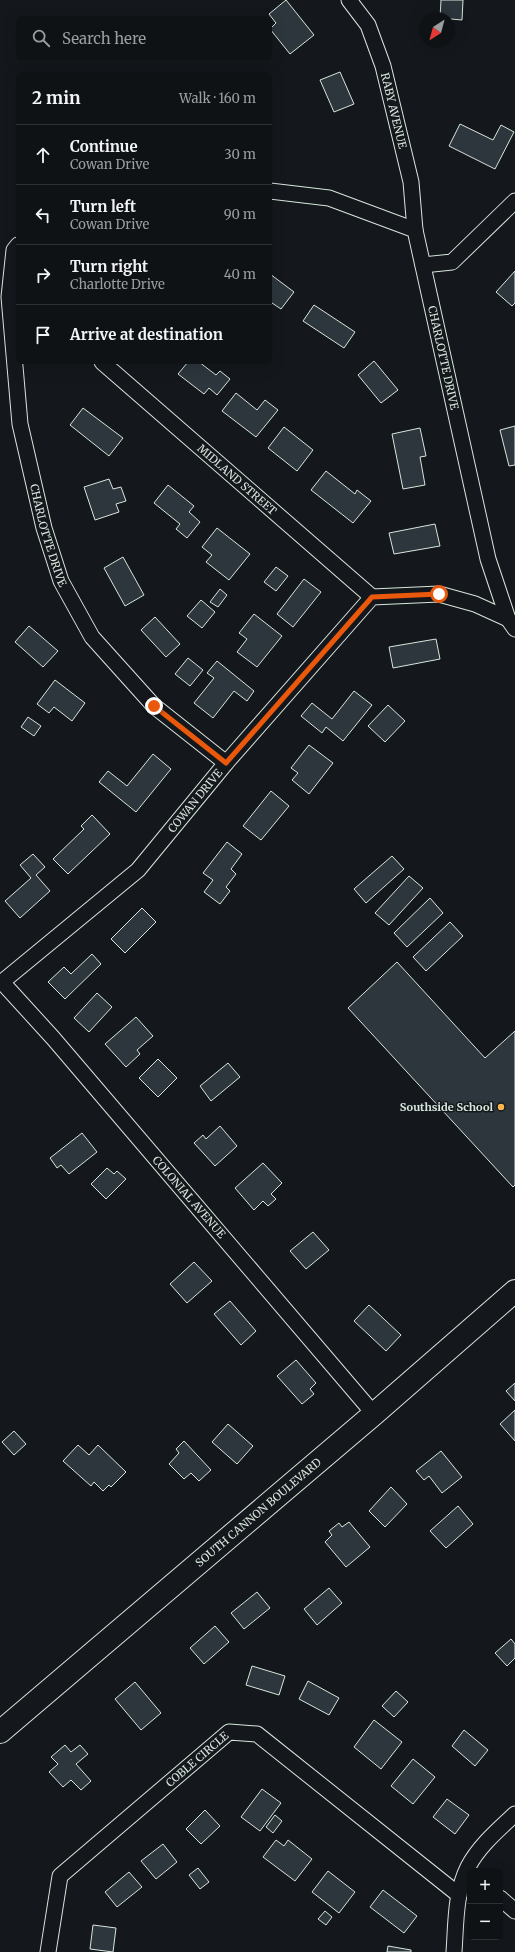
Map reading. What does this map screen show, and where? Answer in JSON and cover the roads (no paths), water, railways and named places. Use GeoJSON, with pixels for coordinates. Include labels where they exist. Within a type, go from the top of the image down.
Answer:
{"type":"FeatureCollection","features":[{"type":"Feature","properties":{"kind":"highway","name":"SOUTH CANNON BOULEVARD"},"geometry":{"type":"LineString","coordinates":[[0,1732],[374,1414],[515,1291]]}},
{"type":"Feature","properties":{"kind":"street","name":"RABY AVENUE"},"geometry":{"type":"LineString","coordinates":[[355,3],[368,25],[383,66],[410,182],[415,230]]}},
{"type":"Feature","properties":{"kind":"street"},"geometry":{"type":"LineString","coordinates":[[272,191],[329,198],[415,230]]}},
{"type":"Feature","properties":{"kind":"street"},"geometry":{"type":"LineString","coordinates":[[423,265],[452,262],[512,210]]}},
{"type":"Feature","properties":{"kind":"street","name":"CHARLOTTE DRIVE"},"geometry":{"type":"LineString","coordinates":[[415,230],[488,559],[512,624]]}},
{"type":"Feature","properties":{"kind":"street","name":"CHARLOTTE DRIVE"},"geometry":{"type":"LineString","coordinates":[[16,247],[14,250],[13,299],[16,353]]}},
{"type":"Feature","properties":{"kind":"street","name":"CHARLOTTE DRIVE"},"geometry":{"type":"LineString","coordinates":[[17,364],[20,424],[44,528],[61,581],[92,637],[154,706],[226,763]]}},
{"type":"Feature","properties":{"kind":"street","name":"MIDLAND STREET"},"geometry":{"type":"LineString","coordinates":[[104,364],[372,597]]}},
{"type":"Feature","properties":{"kind":"street"},"geometry":{"type":"LineString","coordinates":[[372,597],[439,594],[475,604],[512,624]]}},
{"type":"Feature","properties":{"kind":"street","name":"COWAN DRIVE"},"geometry":{"type":"LineString","coordinates":[[2,982],[138,870],[226,763],[372,597]]}},
{"type":"Feature","properties":{"kind":"street","name":"COLONIAL AVENUE"},"geometry":{"type":"LineString","coordinates":[[2,982],[53,1038],[374,1414]]}},
{"type":"Feature","properties":{"kind":"street","name":"COBLE CIRCLE"},"geometry":{"type":"LineString","coordinates":[[48,1952],[60,1876],[229,1732],[257,1734],[459,1895]]}},
{"type":"Feature","properties":{"kind":"street"},"geometry":{"type":"LineString","coordinates":[[471,1868],[490,1838],[515,1814]]}},
{"type":"Feature","properties":{"kind":"street"},"geometry":{"type":"LineString","coordinates":[[454,1952],[459,1895],[467,1875]]}},
{"type":"Feature","properties":{"kind":"street"},"geometry":{"type":"LineString","coordinates":[[503,1901],[515,1911]]}},
{"type":"Feature","properties":{"kind":"place","name":"Southside School"},"geometry":{"type":"Point","coordinates":[501,1107]}}]}
